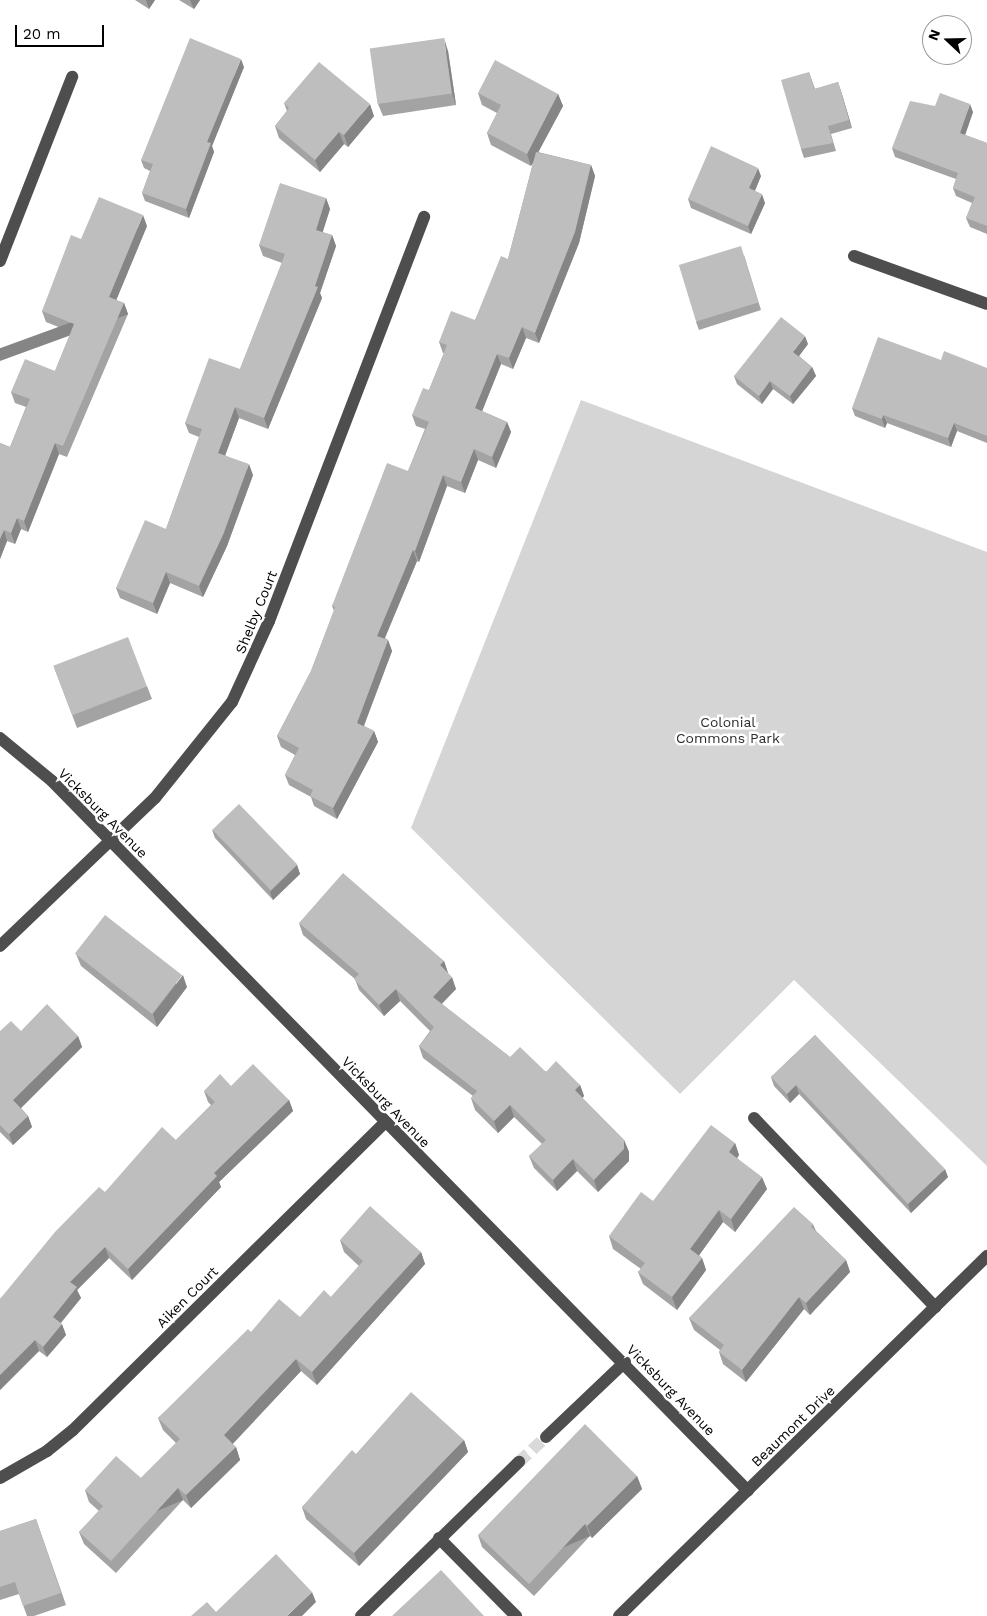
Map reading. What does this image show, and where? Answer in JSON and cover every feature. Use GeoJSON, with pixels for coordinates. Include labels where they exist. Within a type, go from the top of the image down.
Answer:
{"type":"FeatureCollection","features":[{"type":"Feature","properties":{"kind":"street"},"geometry":{"type":"LineString","coordinates":[[0,261],[72,77]]}},
{"type":"Feature","properties":{"kind":"street","name":"Shelby Court"},"geometry":{"type":"LineString","coordinates":[[0,946],[108,840],[156,798],[208,735],[232,702],[249,669],[424,217]]}},
{"type":"Feature","properties":{"kind":"street"},"geometry":{"type":"LineString","coordinates":[[854,256],[987,304]]}},
{"type":"Feature","properties":{"kind":"street","name":"Vicksburg Avenue"},"geometry":{"type":"LineString","coordinates":[[0,738],[52,781],[384,1122],[624,1362],[748,1491]]}},
{"type":"Feature","properties":{"kind":"street"},"geometry":{"type":"LineString","coordinates":[[754,1118],[935,1307]]}},
{"type":"Feature","properties":{"kind":"street","name":"Aiken Court"},"geometry":{"type":"LineString","coordinates":[[0,1478],[47,1451],[73,1430],[384,1122]]}},
{"type":"Feature","properties":{"kind":"street","name":"Beaumont Drive"},"geometry":{"type":"LineString","coordinates":[[619,1616],[987,1256]]}},
{"type":"Feature","properties":{"kind":"street"},"geometry":{"type":"LineString","coordinates":[[546,1437],[624,1362]]}},
{"type":"Feature","properties":{"kind":"street"},"geometry":{"type":"LineString","coordinates":[[361,1616],[519,1462]]}},
{"type":"Feature","properties":{"kind":"street"},"geometry":{"type":"LineString","coordinates":[[439,1538],[516,1616]]}},
{"type":"Feature","properties":{"kind":"green space","name":"Colonial Commons Park"},"geometry":{"type":"Polygon","coordinates":[[[581,400],[987,552],[987,1166],[794,980],[680,1094],[411,828],[581,400]]]}},
{"type":"Feature","properties":{"kind":"building"},"geometry":{"type":"Polygon","coordinates":[[[190,38],[241,59],[207,142],[211,143],[186,209],[142,193],[153,164],[141,160],[190,38]]]}},
{"type":"Feature","properties":{"kind":"building"},"geometry":{"type":"Polygon","coordinates":[[[444,38],[452,93],[378,104],[370,48],[444,38]]]}},
{"type":"Feature","properties":{"kind":"building"},"geometry":{"type":"Polygon","coordinates":[[[495,60],[558,94],[527,154],[487,133],[501,105],[478,93],[495,60]]]}},
{"type":"Feature","properties":{"kind":"building"},"geometry":{"type":"Polygon","coordinates":[[[319,62],[370,104],[344,135],[339,132],[315,160],[275,126],[289,108],[284,103],[319,62]]]}},
{"type":"Feature","properties":{"kind":"building"},"geometry":{"type":"Polygon","coordinates":[[[809,72],[814,89],[838,82],[849,120],[828,126],[833,143],[801,149],[781,80],[809,72]]]}},
{"type":"Feature","properties":{"kind":"building"},"geometry":{"type":"Polygon","coordinates":[[[940,93],[970,104],[960,133],[987,143],[987,226],[966,218],[975,197],[953,188],[958,173],[892,148],[910,101],[935,106],[940,93]]]}},
{"type":"Feature","properties":{"kind":"building"},"geometry":{"type":"Polygon","coordinates":[[[711,146],[758,168],[749,188],[762,194],[748,226],[688,199],[711,146]]]}},
{"type":"Feature","properties":{"kind":"building"},"geometry":{"type":"Polygon","coordinates":[[[536,152],[591,165],[575,232],[535,333],[522,327],[509,358],[497,354],[475,408],[507,422],[492,457],[474,449],[461,482],[443,475],[415,551],[413,550],[377,636],[388,640],[357,723],[374,731],[333,808],[310,796],[313,790],[285,775],[299,748],[277,736],[311,671],[335,607],[332,606],[387,463],[408,471],[429,422],[412,415],[423,388],[429,390],[447,345],[439,342],[451,311],[475,320],[501,256],[508,259],[536,152]]]}},
{"type":"Feature","properties":{"kind":"building"},"geometry":{"type":"Polygon","coordinates":[[[280,183],[326,198],[316,230],[332,235],[315,286],[318,287],[264,418],[235,407],[218,453],[249,464],[223,535],[199,586],[166,572],[153,603],[116,588],[145,520],[166,529],[202,429],[185,423],[209,358],[240,369],[285,254],[259,245],[280,183]]]}},
{"type":"Feature","properties":{"kind":"building"},"geometry":{"type":"Polygon","coordinates":[[[99,197],[143,215],[109,297],[124,303],[63,446],[55,443],[24,521],[17,518],[11,533],[4,530],[0,539],[0,443],[10,447],[30,399],[11,392],[25,359],[55,371],[74,324],[42,311],[71,235],[81,239],[99,197]]]}},
{"type":"Feature","properties":{"kind":"building"},"geometry":{"type":"Polygon","coordinates":[[[741,246],[758,302],[696,321],[679,265],[741,246]]]}},
{"type":"Feature","properties":{"kind":"building"},"geometry":{"type":"Polygon","coordinates":[[[781,317],[805,336],[793,352],[812,367],[790,396],[770,381],[759,396],[734,376],[781,317]]]}},
{"type":"Feature","properties":{"kind":"building"},"geometry":{"type":"Polygon","coordinates":[[[878,337],[941,360],[944,351],[987,368],[987,436],[954,423],[948,438],[883,415],[882,419],[852,408],[878,337]]]}},
{"type":"Feature","properties":{"kind":"building"},"geometry":{"type":"Polygon","coordinates":[[[128,637],[147,686],[72,715],[53,666],[128,637]]]}},
{"type":"Feature","properties":{"kind":"building"},"geometry":{"type":"Polygon","coordinates":[[[239,804],[297,864],[271,890],[212,830],[239,804]]]}},
{"type":"Feature","properties":{"kind":"building"},"geometry":{"type":"Polygon","coordinates":[[[343,873],[444,961],[440,965],[452,977],[433,997],[510,1057],[520,1047],[546,1072],[556,1061],[580,1085],[575,1090],[624,1140],[624,1149],[594,1180],[573,1159],[553,1180],[529,1156],[546,1140],[510,1105],[494,1121],[471,1098],[477,1091],[419,1046],[434,1027],[396,989],[379,1005],[354,979],[359,974],[299,923],[343,873]]]}},
{"type":"Feature","properties":{"kind":"building"},"geometry":{"type":"Polygon","coordinates":[[[105,915],[182,975],[152,1014],[75,954],[105,915]]]}},
{"type":"Feature","properties":{"kind":"building"},"geometry":{"type":"Polygon","coordinates":[[[47,1004],[78,1036],[13,1100],[28,1116],[9,1134],[0,1125],[0,1031],[11,1021],[21,1031],[47,1004]]]}},
{"type":"Feature","properties":{"kind":"building"},"geometry":{"type":"Polygon","coordinates":[[[815,1035],[945,1169],[908,1204],[796,1085],[787,1094],[771,1077],[815,1035]]]}},
{"type":"Feature","properties":{"kind":"building"},"geometry":{"type":"Polygon","coordinates":[[[253,1064],[289,1100],[214,1173],[217,1176],[128,1269],[105,1247],[70,1282],[77,1287],[53,1317],[62,1324],[43,1347],[35,1340],[0,1375],[0,1299],[55,1232],[99,1187],[105,1192],[162,1127],[176,1140],[215,1102],[204,1091],[220,1074],[231,1086],[253,1064]]]}},
{"type":"Feature","properties":{"kind":"building"},"geometry":{"type":"Polygon","coordinates":[[[711,1125],[735,1143],[729,1152],[762,1177],[731,1219],[719,1210],[690,1249],[702,1258],[672,1297],[638,1272],[645,1263],[609,1236],[641,1192],[653,1201],[711,1125]]]}},
{"type":"Feature","properties":{"kind":"building"},"geometry":{"type":"Polygon","coordinates":[[[370,1206],[421,1252],[312,1372],[296,1359],[224,1435],[236,1447],[186,1495],[178,1488],[111,1561],[79,1532],[103,1506],[85,1490],[116,1456],[141,1478],[180,1439],[158,1418],[248,1329],[251,1332],[279,1299],[300,1317],[324,1290],[331,1297],[363,1261],[340,1240],[370,1206]]]}},
{"type":"Feature","properties":{"kind":"building"},"geometry":{"type":"Polygon","coordinates":[[[794,1207],[813,1224],[811,1227],[846,1260],[806,1303],[799,1297],[742,1370],[719,1352],[724,1345],[689,1318],[794,1207]]]}},
{"type":"Feature","properties":{"kind":"building"},"geometry":{"type":"Polygon","coordinates":[[[411,1392],[464,1440],[354,1553],[302,1507],[352,1450],[356,1454],[411,1392]]]}},
{"type":"Feature","properties":{"kind":"building"},"geometry":{"type":"Polygon","coordinates":[[[585,1424],[637,1476],[587,1526],[585,1524],[529,1584],[478,1535],[585,1424]]]}},
{"type":"Feature","properties":{"kind":"building"},"geometry":{"type":"Polygon","coordinates":[[[36,1519],[61,1593],[23,1606],[15,1582],[0,1587],[0,1531],[36,1519]]]}},
{"type":"Feature","properties":{"kind":"building"},"geometry":{"type":"Polygon","coordinates":[[[276,1554],[312,1592],[287,1616],[191,1616],[207,1602],[216,1612],[276,1554]]]}},
{"type":"Feature","properties":{"kind":"building"},"geometry":{"type":"Polygon","coordinates":[[[441,1570],[484,1616],[392,1616],[441,1570]]]}},
{"type":"Feature","properties":{"kind":"tunnel"},"geometry":{"type":"LineString","coordinates":[[519,1462],[546,1437]]}}]}
